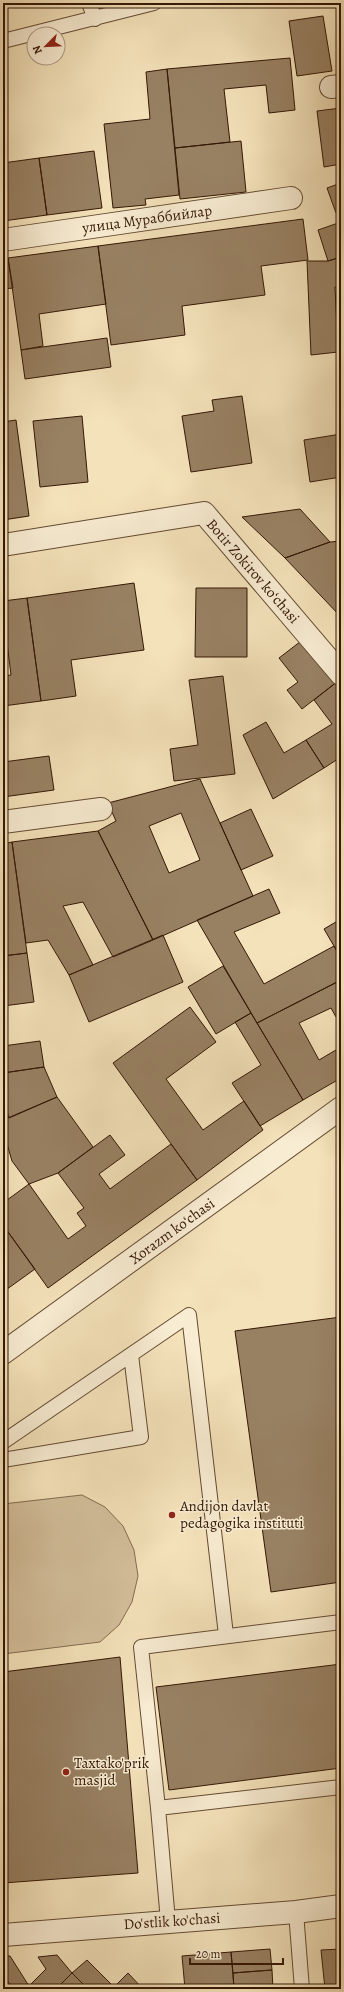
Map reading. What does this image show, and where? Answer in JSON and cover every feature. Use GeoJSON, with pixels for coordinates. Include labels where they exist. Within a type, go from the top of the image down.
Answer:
{"type":"FeatureCollection","features":[{"type":"Feature","properties":{"kind":"street","name":"улица Мураббийлар"},"geometry":{"type":"LineString","coordinates":[[3,240],[291,198]]}},
{"type":"Feature","properties":{"kind":"street","name":"Botir Zokirov koʻchasi"},"geometry":{"type":"LineString","coordinates":[[3,544],[204,513],[341,674]]}},
{"type":"Feature","properties":{"kind":"street"},"geometry":{"type":"LineString","coordinates":[[3,822],[101,809]]}},
{"type":"Feature","properties":{"kind":"street","name":"Xorazm koʻchasi"},"geometry":{"type":"LineString","coordinates":[[3,1353],[341,1108]]}},
{"type":"Feature","properties":{"kind":"street","name":"Do'stlik ko'chasi"},"geometry":{"type":"LineString","coordinates":[[3,1934],[296,1912],[341,1906]]}},
{"type":"Feature","properties":{"kind":"lane"},"geometry":{"type":"LineString","coordinates":[[89,3],[95,19]]}},
{"type":"Feature","properties":{"kind":"lane"},"geometry":{"type":"LineString","coordinates":[[3,41],[154,3]]}},
{"type":"Feature","properties":{"kind":"lane"},"geometry":{"type":"LineString","coordinates":[[3,1442],[189,1315],[226,1635]]}},
{"type":"Feature","properties":{"kind":"lane"},"geometry":{"type":"LineString","coordinates":[[3,1460],[141,1437],[131,1355]]}},
{"type":"Feature","properties":{"kind":"lane"},"geometry":{"type":"LineString","coordinates":[[168,1921],[141,1647],[226,1635],[341,1622]]}},
{"type":"Feature","properties":{"kind":"lane"},"geometry":{"type":"LineString","coordinates":[[158,1808],[341,1787]]}},
{"type":"Feature","properties":{"kind":"lane"},"geometry":{"type":"LineString","coordinates":[[296,1912],[302,1989]]}},
{"type":"Feature","properties":{"kind":"shaded area"},"geometry":{"type":"Polygon","coordinates":[[[82,1495],[105,1507],[123,1526],[134,1550],[138,1576],[132,1602],[119,1625],[100,1642],[3,1654],[3,1504],[82,1495]]]}},
{"type":"Feature","properties":{"kind":"building"},"geometry":{"type":"Polygon","coordinates":[[[323,16],[332,71],[297,76],[289,21],[323,16]]]}},
{"type":"Feature","properties":{"kind":"building"},"geometry":{"type":"Polygon","coordinates":[[[290,58],[295,110],[269,113],[266,85],[224,89],[230,142],[175,148],[167,69],[290,58]]]}},
{"type":"Feature","properties":{"kind":"building"},"geometry":{"type":"Polygon","coordinates":[[[167,69],[179,195],[145,199],[146,205],[113,208],[104,124],[150,119],[146,72],[167,69]]]}},
{"type":"Feature","properties":{"kind":"building"},"geometry":{"type":"Polygon","coordinates":[[[341,108],[341,164],[324,167],[317,111],[341,108]]]}},
{"type":"Feature","properties":{"kind":"building"},"geometry":{"type":"Polygon","coordinates":[[[241,141],[246,192],[180,199],[175,148],[241,141]]]}},
{"type":"Feature","properties":{"kind":"building"},"geometry":{"type":"Polygon","coordinates":[[[94,151],[102,208],[47,215],[39,158],[94,151]]]}},
{"type":"Feature","properties":{"kind":"building"},"geometry":{"type":"Polygon","coordinates":[[[39,158],[47,215],[3,221],[3,163],[39,158]]]}},
{"type":"Feature","properties":{"kind":"building"},"geometry":{"type":"Polygon","coordinates":[[[341,183],[341,211],[336,213],[327,188],[341,183]]]}},
{"type":"Feature","properties":{"kind":"building"},"geometry":{"type":"Polygon","coordinates":[[[303,219],[308,260],[261,266],[265,295],[182,306],[185,335],[111,345],[98,246],[303,219]]]}},
{"type":"Feature","properties":{"kind":"building"},"geometry":{"type":"Polygon","coordinates":[[[341,222],[341,257],[328,261],[318,230],[341,222]]]}},
{"type":"Feature","properties":{"kind":"building"},"geometry":{"type":"Polygon","coordinates":[[[98,246],[106,304],[39,314],[43,346],[21,350],[8,258],[98,246]]]}},
{"type":"Feature","properties":{"kind":"building"},"geometry":{"type":"Polygon","coordinates":[[[341,257],[341,285],[335,287],[338,352],[311,355],[307,261],[328,261],[341,257]]]}},
{"type":"Feature","properties":{"kind":"building"},"geometry":{"type":"Polygon","coordinates":[[[8,258],[13,288],[3,289],[3,259],[8,258]]]}},
{"type":"Feature","properties":{"kind":"building"},"geometry":{"type":"Polygon","coordinates":[[[107,338],[111,367],[25,379],[21,350],[107,338]]]}},
{"type":"Feature","properties":{"kind":"building"},"geometry":{"type":"Polygon","coordinates":[[[242,396],[252,463],[191,472],[182,416],[214,411],[212,400],[242,396]]]}},
{"type":"Feature","properties":{"kind":"building"},"geometry":{"type":"Polygon","coordinates":[[[82,416],[88,482],[40,487],[33,421],[82,416]]]}},
{"type":"Feature","properties":{"kind":"building"},"geometry":{"type":"Polygon","coordinates":[[[16,420],[29,516],[3,520],[3,422],[16,420]]]}},
{"type":"Feature","properties":{"kind":"building"},"geometry":{"type":"Polygon","coordinates":[[[341,434],[341,477],[310,482],[304,440],[341,434]]]}},
{"type":"Feature","properties":{"kind":"building"},"geometry":{"type":"Polygon","coordinates":[[[300,509],[330,542],[285,558],[242,517],[300,509]]]}},
{"type":"Feature","properties":{"kind":"building"},"geometry":{"type":"Polygon","coordinates":[[[341,541],[341,617],[285,558],[330,542],[341,541]]]}},
{"type":"Feature","properties":{"kind":"building"},"geometry":{"type":"Polygon","coordinates":[[[134,583],[144,650],[71,660],[76,696],[41,701],[27,598],[134,583]]]}},
{"type":"Feature","properties":{"kind":"building"},"geometry":{"type":"Polygon","coordinates":[[[196,588],[247,588],[247,657],[195,657],[196,588]]]}},
{"type":"Feature","properties":{"kind":"building"},"geometry":{"type":"Polygon","coordinates":[[[27,598],[41,701],[3,706],[3,676],[11,675],[7,643],[3,644],[3,601],[27,598]]]}},
{"type":"Feature","properties":{"kind":"building"},"geometry":{"type":"Polygon","coordinates":[[[305,638],[338,681],[302,709],[287,690],[298,682],[279,658],[305,638]]]}},
{"type":"Feature","properties":{"kind":"building"},"geometry":{"type":"Polygon","coordinates":[[[223,676],[235,774],[174,781],[170,749],[198,745],[189,680],[223,676]]]}},
{"type":"Feature","properties":{"kind":"building"},"geometry":{"type":"Polygon","coordinates":[[[338,681],[341,685],[341,757],[324,768],[306,740],[332,724],[314,700],[338,681]]]}},
{"type":"Feature","properties":{"kind":"building"},"geometry":{"type":"Polygon","coordinates":[[[266,722],[284,753],[306,740],[324,768],[273,799],[243,735],[266,722]]]}},
{"type":"Feature","properties":{"kind":"building"},"geometry":{"type":"Polygon","coordinates":[[[49,756],[54,790],[3,797],[3,762],[49,756]]]}},
{"type":"Feature","properties":{"kind":"building"},"geometry":{"type":"Polygon","coordinates":[[[200,779],[253,896],[153,940],[98,831],[116,821],[108,803],[200,779]],[[181,813],[149,826],[169,873],[200,860],[181,813]]]}},
{"type":"Feature","properties":{"kind":"building"},"geometry":{"type":"Polygon","coordinates":[[[251,809],[273,856],[241,870],[220,823],[251,809]]]}},
{"type":"Feature","properties":{"kind":"building"},"geometry":{"type":"Polygon","coordinates":[[[98,831],[153,940],[113,957],[83,902],[63,906],[93,965],[69,975],[48,940],[26,943],[12,842],[98,831]]]}},
{"type":"Feature","properties":{"kind":"building"},"geometry":{"type":"Polygon","coordinates":[[[12,842],[27,953],[3,956],[3,844],[12,842]]]}},
{"type":"Feature","properties":{"kind":"building"},"geometry":{"type":"Polygon","coordinates":[[[269,889],[280,913],[234,932],[264,984],[334,946],[341,958],[341,980],[257,1023],[197,920],[269,889]]]}},
{"type":"Feature","properties":{"kind":"building"},"geometry":{"type":"Polygon","coordinates":[[[341,919],[341,958],[324,929],[341,919]]]}},
{"type":"Feature","properties":{"kind":"building"},"geometry":{"type":"Polygon","coordinates":[[[163,935],[183,982],[89,1022],[69,975],[163,935]]]}},
{"type":"Feature","properties":{"kind":"building"},"geometry":{"type":"Polygon","coordinates":[[[27,953],[34,1002],[3,1006],[3,956],[27,953]]]}},
{"type":"Feature","properties":{"kind":"building"},"geometry":{"type":"Polygon","coordinates":[[[223,966],[251,1013],[216,1034],[188,987],[223,966]]]}},
{"type":"Feature","properties":{"kind":"building"},"geometry":{"type":"Polygon","coordinates":[[[341,980],[341,1014],[336,1017],[331,1008],[299,1023],[319,1060],[341,1047],[341,1078],[303,1100],[257,1023],[341,980]]]}},
{"type":"Feature","properties":{"kind":"building"},"geometry":{"type":"Polygon","coordinates":[[[190,1007],[216,1042],[166,1079],[203,1130],[244,1101],[263,1130],[197,1180],[113,1063],[190,1007]]]}},
{"type":"Feature","properties":{"kind":"building"},"geometry":{"type":"Polygon","coordinates":[[[251,1013],[303,1100],[260,1126],[232,1083],[261,1065],[235,1022],[251,1013]]]}},
{"type":"Feature","properties":{"kind":"building"},"geometry":{"type":"Polygon","coordinates":[[[40,1041],[44,1067],[3,1073],[3,1046],[40,1041]]]}},
{"type":"Feature","properties":{"kind":"building"},"geometry":{"type":"Polygon","coordinates":[[[44,1067],[57,1097],[9,1118],[3,1097],[3,1073],[44,1067]]]}},
{"type":"Feature","properties":{"kind":"building"},"geometry":{"type":"Polygon","coordinates":[[[57,1097],[93,1147],[58,1173],[29,1184],[12,1161],[3,1130],[3,1120],[57,1097]]]}},
{"type":"Feature","properties":{"kind":"building"},"geometry":{"type":"Polygon","coordinates":[[[110,1135],[125,1155],[99,1174],[110,1189],[171,1144],[197,1180],[48,1288],[3,1225],[3,1203],[29,1184],[68,1239],[86,1226],[77,1213],[84,1208],[58,1173],[110,1135]]]}},
{"type":"Feature","properties":{"kind":"building"},"geometry":{"type":"Polygon","coordinates":[[[3,1145],[7,1176],[3,1177],[3,1145]]]}},
{"type":"Feature","properties":{"kind":"building"},"geometry":{"type":"Polygon","coordinates":[[[3,1225],[35,1269],[3,1292],[3,1225]]]}},
{"type":"Feature","properties":{"kind":"building"},"geometry":{"type":"Polygon","coordinates":[[[341,1317],[341,1582],[271,1592],[235,1331],[341,1317]]]}},
{"type":"Feature","properties":{"kind":"building","name":"Taxtako'prik masjid"},"geometry":{"type":"Polygon","coordinates":[[[120,1657],[138,1873],[3,1883],[3,1672],[120,1657]]]}},
{"type":"Feature","properties":{"kind":"building"},"geometry":{"type":"Polygon","coordinates":[[[341,1664],[341,1768],[169,1790],[156,1687],[341,1664]]]}},
{"type":"Feature","properties":{"kind":"building"},"geometry":{"type":"Polygon","coordinates":[[[270,1949],[272,1970],[233,1973],[231,1952],[270,1949]]]}},
{"type":"Feature","properties":{"kind":"building"},"geometry":{"type":"Polygon","coordinates":[[[341,1949],[341,1989],[325,1989],[321,1950],[341,1949]]]}},
{"type":"Feature","properties":{"kind":"building"},"geometry":{"type":"Polygon","coordinates":[[[231,1952],[234,1988],[185,1989],[182,1956],[231,1952]]]}},
{"type":"Feature","properties":{"kind":"building"},"geometry":{"type":"Polygon","coordinates":[[[57,1955],[72,1973],[56,1989],[13,1989],[3,1974],[3,1956],[10,1956],[29,1986],[46,1969],[38,1957],[57,1955]]]}},
{"type":"Feature","properties":{"kind":"building"},"geometry":{"type":"Polygon","coordinates":[[[87,1960],[114,1987],[128,1973],[143,1989],[88,1989],[72,1973],[87,1960]]]}},
{"type":"Feature","properties":{"kind":"building"},"geometry":{"type":"Polygon","coordinates":[[[272,1970],[273,1989],[234,1989],[233,1973],[272,1970]]]}},
{"type":"Feature","properties":{"kind":"building"},"geometry":{"type":"Polygon","coordinates":[[[72,1973],[88,1989],[56,1989],[72,1973]]]}},
{"type":"Feature","properties":{"kind":"place","name":"Andijon davlat pedagogika instituti"},"geometry":{"type":"Point","coordinates":[172,1515]}},
{"type":"Feature","properties":{"kind":"place","name":"Taxtako'prik masjid"},"geometry":{"type":"Point","coordinates":[66,1772]}}]}
